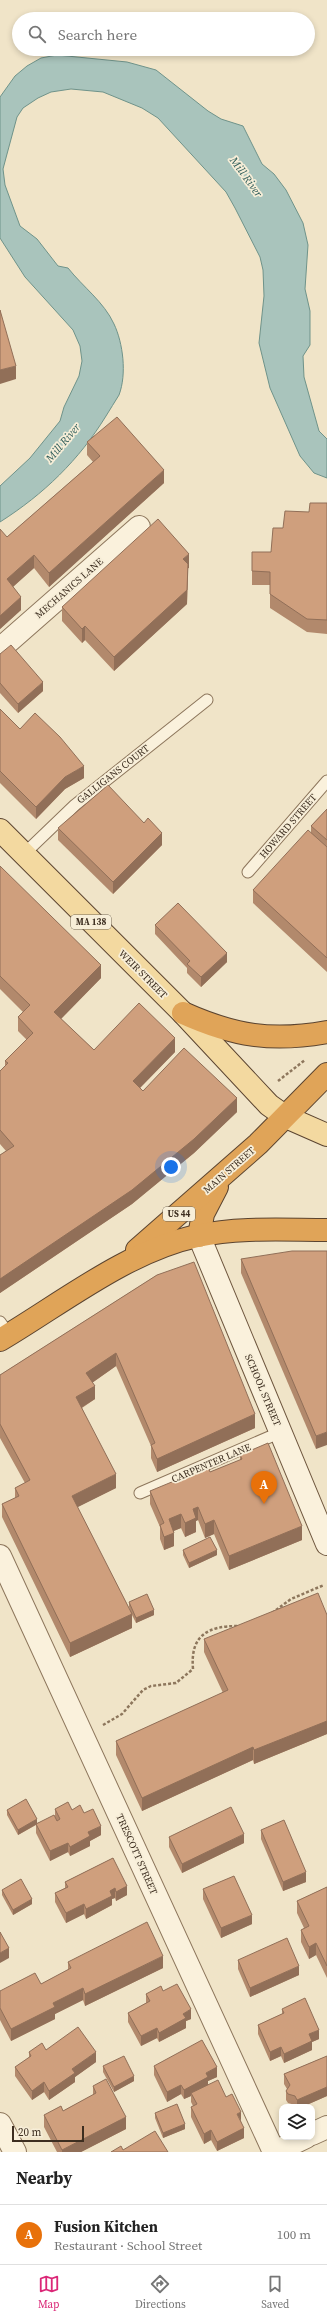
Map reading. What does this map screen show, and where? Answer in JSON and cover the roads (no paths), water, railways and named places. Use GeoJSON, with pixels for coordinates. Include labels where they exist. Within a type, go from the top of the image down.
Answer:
{"type":"FeatureCollection","features":[{"type":"Feature","properties":{"kind":"highway","name":"MA 138"},"geometry":{"type":"LineString","coordinates":[[183,1013],[228,1030],[260,1036],[289,1038],[327,1032]]}},
{"type":"Feature","properties":{"kind":"highway","name":"US 44"},"geometry":{"type":"LineString","coordinates":[[286,1117],[327,1074]]}},
{"type":"Feature","properties":{"kind":"highway","name":"MAIN STREET"},"geometry":{"type":"LineString","coordinates":[[117,1268],[240,1160],[286,1117]]}},
{"type":"Feature","properties":{"kind":"highway"},"geometry":{"type":"LineString","coordinates":[[199,1236],[199,1225],[208,1202],[218,1186],[240,1160]]}},
{"type":"Feature","properties":{"kind":"highway","name":"MAIN STREET"},"geometry":{"type":"LineString","coordinates":[[3,1332],[117,1268],[156,1249],[199,1236],[255,1230],[327,1230]]}},
{"type":"Feature","properties":{"kind":"main road","name":"WEIR STREET"},"geometry":{"type":"LineString","coordinates":[[0,830],[183,1013],[269,1105],[286,1117]]}},
{"type":"Feature","properties":{"kind":"main road","name":"MA 138"},"geometry":{"type":"LineString","coordinates":[[286,1117],[327,1135]]}},
{"type":"Feature","properties":{"kind":"street","name":"MECHANICS LANE"},"geometry":{"type":"LineString","coordinates":[[0,649],[139,527]]}},
{"type":"Feature","properties":{"kind":"street","name":"SCHOOL STREET"},"geometry":{"type":"LineString","coordinates":[[199,1236],[327,1544]]}},
{"type":"Feature","properties":{"kind":"street","name":"TRESCOTT STREET"},"geometry":{"type":"LineString","coordinates":[[0,1556],[275,2152]]}},
{"type":"Feature","properties":{"kind":"street"},"geometry":{"type":"LineString","coordinates":[[0,2124],[15,2152]]}},
{"type":"Feature","properties":{"kind":"street"},"geometry":{"type":"LineString","coordinates":[[275,2152],[319,2134]]}},
{"type":"Feature","properties":{"kind":"lane","name":"GALLIGANS COURT"},"geometry":{"type":"LineString","coordinates":[[24,854],[75,805],[207,700]]}},
{"type":"Feature","properties":{"kind":"lane","name":"HOWARD STREET"},"geometry":{"type":"LineString","coordinates":[[248,872],[327,781]]}},
{"type":"Feature","properties":{"kind":"lane","name":"CARPENTER LANE"},"geometry":{"type":"LineString","coordinates":[[140,1493],[281,1432]]}},
{"type":"Feature","properties":{"kind":"water","name":"Mill River"},"geometry":{"type":"Polygon","coordinates":[[[67,56],[127,62],[156,70],[208,111],[221,119],[243,126],[262,164],[274,174],[286,190],[303,223],[308,245],[305,289],[310,311],[310,345],[303,356],[304,377],[319,431],[327,439],[327,478],[314,473],[300,456],[270,388],[259,343],[264,296],[263,270],[260,257],[226,192],[158,118],[142,108],[103,92],[71,89],[51,92],[38,98],[23,108],[17,117],[3,169],[5,185],[20,226],[37,239],[58,266],[68,268],[110,316],[122,349],[123,378],[119,395],[84,447],[46,488],[0,522],[0,486],[30,458],[60,421],[64,407],[79,376],[82,361],[80,346],[73,330],[25,277],[0,238],[0,97],[15,76],[27,66],[41,58],[67,56]]]}},
{"type":"Feature","properties":{"kind":"place","name":"Fusion Kitchen"},"geometry":{"type":"Point","coordinates":[264,1504]}}]}
